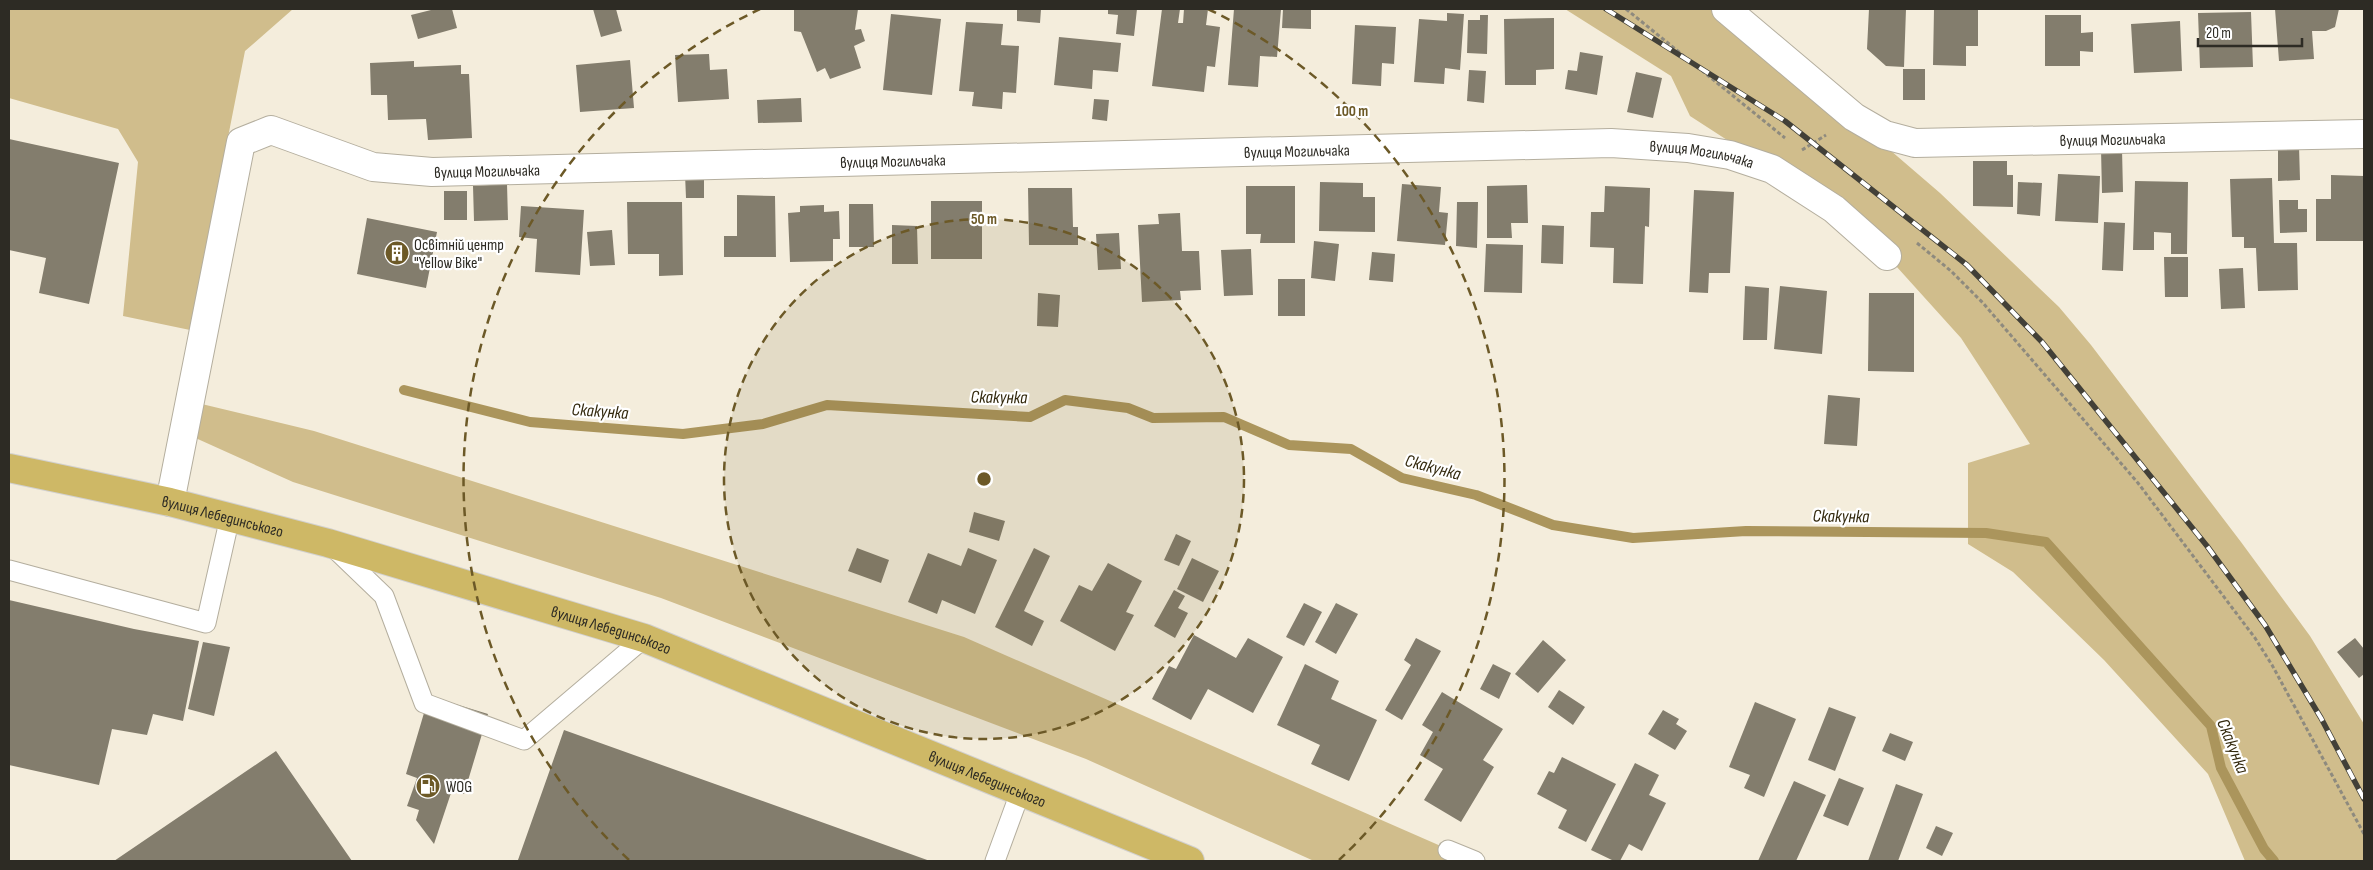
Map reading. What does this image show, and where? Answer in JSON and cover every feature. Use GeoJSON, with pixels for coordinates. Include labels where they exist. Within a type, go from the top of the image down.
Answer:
{"type":"FeatureCollection","features":[{"type":"Feature","properties":{"kind":"main road","name":"вулиця Лебединського"},"geometry":{"type":"LineString","coordinates":[[9,468],[170,502],[328,543],[644,638],[1022,790],[1190,861]]}},
{"type":"Feature","properties":{"kind":"street","name":"вулиця Могильчака"},"geometry":{"type":"LineString","coordinates":[[1726,9],[1854,117],[1885,135],[1915,143],[2364,134]]}},
{"type":"Feature","properties":{"kind":"street","name":"вулиця Могильчака"},"geometry":{"type":"LineString","coordinates":[[170,502],[241,142],[271,130],[373,167],[432,172],[1602,143],[1688,148],[1730,155],[1772,169],[1834,209],[1887,256]]}},
{"type":"Feature","properties":{"kind":"lane"},"geometry":{"type":"LineString","coordinates":[[9,570],[206,623],[230,517]]}},
{"type":"Feature","properties":{"kind":"lane"},"geometry":{"type":"LineString","coordinates":[[328,543],[384,596],[424,703],[524,740],[644,638]]}},
{"type":"Feature","properties":{"kind":"lane"},"geometry":{"type":"LineString","coordinates":[[995,861],[1022,790]]}},
{"type":"Feature","properties":{"kind":"lane"},"geometry":{"type":"LineString","coordinates":[[1448,850],[1475,861]]}},
{"type":"Feature","properties":{"kind":"path"},"geometry":{"type":"LineString","coordinates":[[1626,9],[1786,139]]}},
{"type":"Feature","properties":{"kind":"path"},"geometry":{"type":"LineString","coordinates":[[1808,157],[1801,151],[1854,117]]}},
{"type":"Feature","properties":{"kind":"path"},"geometry":{"type":"LineString","coordinates":[[1914,241],[1951,271],[1983,303],[2160,511],[2255,638],[2272,665],[2364,834]]}},
{"type":"Feature","properties":{"kind":"shaded area"},"geometry":{"type":"Polygon","coordinates":[[[9,9],[293,9],[245,51],[190,330],[123,316],[138,162],[118,129],[9,98],[9,9]]]}},
{"type":"Feature","properties":{"kind":"shaded area"},"geometry":{"type":"Polygon","coordinates":[[[1565,9],[1726,9],[1940,193],[2059,307],[2091,345],[2310,636],[2364,724],[2364,861],[2245,861],[2208,774],[2104,660],[2013,572],[1968,544],[1968,463],[2030,444],[1961,338],[1887,256],[1834,209],[1690,116],[1671,76],[1565,9]]]}},
{"type":"Feature","properties":{"kind":"shaded area"},"geometry":{"type":"Polygon","coordinates":[[[185,400],[314,431],[964,637],[1475,861],[1314,861],[1086,759],[661,598],[293,482],[180,431],[185,400]]]}},
{"type":"Feature","properties":{"kind":"building"},"geometry":{"type":"Polygon","coordinates":[[[435,9],[452,9],[457,28],[418,39],[411,15],[435,9]]]}},
{"type":"Feature","properties":{"kind":"building"},"geometry":{"type":"Polygon","coordinates":[[[593,9],[616,9],[622,31],[601,37],[593,9]]]}},
{"type":"Feature","properties":{"kind":"building"},"geometry":{"type":"Polygon","coordinates":[[[794,9],[858,9],[855,30],[861,29],[865,41],[854,46],[861,68],[830,79],[825,68],[817,72],[801,32],[794,31],[794,9]]]}},
{"type":"Feature","properties":{"kind":"building"},"geometry":{"type":"Polygon","coordinates":[[[1017,9],[1041,9],[1040,23],[1017,21],[1017,9]]]}},
{"type":"Feature","properties":{"kind":"building"},"geometry":{"type":"Polygon","coordinates":[[[1108,9],[1137,9],[1134,36],[1116,34],[1118,15],[1108,14],[1108,9]]]}},
{"type":"Feature","properties":{"kind":"building"},"geometry":{"type":"Polygon","coordinates":[[[1162,9],[1180,9],[1178,23],[1183,23],[1184,9],[1208,9],[1206,25],[1220,27],[1215,67],[1207,66],[1204,92],[1152,86],[1162,9]]]}},
{"type":"Feature","properties":{"kind":"building"},"geometry":{"type":"Polygon","coordinates":[[[1234,9],[1281,9],[1277,57],[1260,56],[1258,87],[1228,85],[1234,9]]]}},
{"type":"Feature","properties":{"kind":"building"},"geometry":{"type":"Polygon","coordinates":[[[1283,9],[1311,9],[1311,29],[1282,28],[1283,9]]]}},
{"type":"Feature","properties":{"kind":"building"},"geometry":{"type":"Polygon","coordinates":[[[1869,9],[1906,9],[1904,67],[1886,66],[1867,49],[1869,9]]]}},
{"type":"Feature","properties":{"kind":"building"},"geometry":{"type":"Polygon","coordinates":[[[1934,9],[1978,9],[1978,46],[1966,46],[1966,66],[1933,65],[1934,9]]]}},
{"type":"Feature","properties":{"kind":"building"},"geometry":{"type":"Polygon","coordinates":[[[2275,9],[2339,9],[2335,27],[2326,31],[2312,31],[2314,59],[2279,61],[2275,9]]]}},
{"type":"Feature","properties":{"kind":"building"},"geometry":{"type":"Polygon","coordinates":[[[2251,12],[2253,67],[2200,68],[2198,13],[2251,12]]]}},
{"type":"Feature","properties":{"kind":"building"},"geometry":{"type":"Polygon","coordinates":[[[1447,13],[1464,14],[1460,70],[1445,68],[1444,84],[1414,82],[1419,19],[1447,21],[1447,13]]]}},
{"type":"Feature","properties":{"kind":"building"},"geometry":{"type":"Polygon","coordinates":[[[891,14],[941,19],[932,95],[883,90],[891,14]]]}},
{"type":"Feature","properties":{"kind":"building"},"geometry":{"type":"Polygon","coordinates":[[[1480,15],[1488,15],[1487,54],[1467,53],[1468,20],[1480,20],[1480,15]]]}},
{"type":"Feature","properties":{"kind":"building"},"geometry":{"type":"Polygon","coordinates":[[[2045,15],[2081,15],[2081,33],[2093,32],[2093,52],[2080,51],[2080,66],[2045,66],[2045,15]]]}},
{"type":"Feature","properties":{"kind":"building"},"geometry":{"type":"Polygon","coordinates":[[[1554,18],[1554,69],[1536,70],[1536,85],[1505,85],[1504,19],[1554,18]]]}},
{"type":"Feature","properties":{"kind":"building"},"geometry":{"type":"Polygon","coordinates":[[[2180,21],[2182,71],[2134,73],[2131,24],[2180,21]]]}},
{"type":"Feature","properties":{"kind":"building"},"geometry":{"type":"Polygon","coordinates":[[[966,22],[1003,24],[1001,45],[1019,46],[1016,93],[1003,92],[1002,109],[972,106],[974,92],[959,91],[966,22]]]}},
{"type":"Feature","properties":{"kind":"building"},"geometry":{"type":"Polygon","coordinates":[[[1355,25],[1396,27],[1394,64],[1382,63],[1381,86],[1352,84],[1355,25]]]}},
{"type":"Feature","properties":{"kind":"building"},"geometry":{"type":"Polygon","coordinates":[[[1059,37],[1121,43],[1118,72],[1093,70],[1092,89],[1054,85],[1059,37]]]}},
{"type":"Feature","properties":{"kind":"building"},"geometry":{"type":"Polygon","coordinates":[[[1580,52],[1603,56],[1597,95],[1565,89],[1568,70],[1577,71],[1580,52]]]}},
{"type":"Feature","properties":{"kind":"building"},"geometry":{"type":"Polygon","coordinates":[[[709,54],[710,70],[727,69],[729,99],[678,102],[675,55],[709,54]]]}},
{"type":"Feature","properties":{"kind":"building"},"geometry":{"type":"Polygon","coordinates":[[[630,60],[634,108],[580,112],[576,65],[630,60]]]}},
{"type":"Feature","properties":{"kind":"building"},"geometry":{"type":"Polygon","coordinates":[[[414,61],[414,67],[461,65],[461,74],[469,74],[472,138],[428,140],[426,119],[388,120],[387,95],[371,95],[370,63],[414,61]]]}},
{"type":"Feature","properties":{"kind":"building"},"geometry":{"type":"Polygon","coordinates":[[[1903,69],[1925,69],[1925,100],[1903,100],[1903,69]]]}},
{"type":"Feature","properties":{"kind":"building"},"geometry":{"type":"Polygon","coordinates":[[[1469,70],[1486,71],[1484,103],[1467,101],[1469,70]]]}},
{"type":"Feature","properties":{"kind":"building"},"geometry":{"type":"Polygon","coordinates":[[[1636,72],[1662,78],[1653,118],[1627,112],[1636,72]]]}},
{"type":"Feature","properties":{"kind":"building"},"geometry":{"type":"Polygon","coordinates":[[[801,98],[802,122],[758,123],[757,100],[801,98]]]}},
{"type":"Feature","properties":{"kind":"building"},"geometry":{"type":"Polygon","coordinates":[[[1094,99],[1109,100],[1107,121],[1092,119],[1094,99]]]}},
{"type":"Feature","properties":{"kind":"building"},"geometry":{"type":"Polygon","coordinates":[[[9,139],[119,163],[89,304],[39,293],[46,258],[9,250],[9,139]]]}},
{"type":"Feature","properties":{"kind":"building"},"geometry":{"type":"Polygon","coordinates":[[[2299,146],[2300,180],[2278,181],[2278,147],[2299,146]]]}},
{"type":"Feature","properties":{"kind":"building"},"geometry":{"type":"Polygon","coordinates":[[[2101,149],[2122,149],[2123,192],[2102,193],[2101,149]]]}},
{"type":"Feature","properties":{"kind":"building"},"geometry":{"type":"Polygon","coordinates":[[[1973,161],[2007,161],[2007,175],[2013,175],[2013,207],[1973,206],[1973,161]]]}},
{"type":"Feature","properties":{"kind":"building"},"geometry":{"type":"Polygon","coordinates":[[[704,173],[704,198],[686,198],[685,174],[704,173]]]}},
{"type":"Feature","properties":{"kind":"building"},"geometry":{"type":"Polygon","coordinates":[[[2058,174],[2100,176],[2098,223],[2055,221],[2058,174]]]}},
{"type":"Feature","properties":{"kind":"building"},"geometry":{"type":"Polygon","coordinates":[[[2331,175],[2364,176],[2364,241],[2316,241],[2316,199],[2331,199],[2331,175]]]}},
{"type":"Feature","properties":{"kind":"building"},"geometry":{"type":"Polygon","coordinates":[[[2272,178],[2274,243],[2297,243],[2298,290],[2258,291],[2256,248],[2244,248],[2244,237],[2232,237],[2230,179],[2272,178]]]}},
{"type":"Feature","properties":{"kind":"building"},"geometry":{"type":"Polygon","coordinates":[[[2135,181],[2188,182],[2187,254],[2171,254],[2171,233],[2154,232],[2154,250],[2133,250],[2135,181]]]}},
{"type":"Feature","properties":{"kind":"building"},"geometry":{"type":"Polygon","coordinates":[[[1320,182],[1363,183],[1363,197],[1375,197],[1375,232],[1319,231],[1320,182]]]}},
{"type":"Feature","properties":{"kind":"building"},"geometry":{"type":"Polygon","coordinates":[[[2018,182],[2042,183],[2040,216],[2017,214],[2018,182]]]}},
{"type":"Feature","properties":{"kind":"building"},"geometry":{"type":"Polygon","coordinates":[[[507,184],[508,220],[474,221],[473,186],[507,184]]]}},
{"type":"Feature","properties":{"kind":"building"},"geometry":{"type":"Polygon","coordinates":[[[1402,184],[1441,187],[1439,212],[1448,213],[1445,245],[1397,241],[1402,184]]]}},
{"type":"Feature","properties":{"kind":"building"},"geometry":{"type":"Polygon","coordinates":[[[1527,185],[1528,223],[1511,223],[1512,238],[1487,238],[1487,186],[1527,185]]]}},
{"type":"Feature","properties":{"kind":"building"},"geometry":{"type":"Polygon","coordinates":[[[1246,186],[1295,186],[1295,243],[1260,243],[1261,234],[1246,234],[1246,186]]]}},
{"type":"Feature","properties":{"kind":"building"},"geometry":{"type":"Polygon","coordinates":[[[1605,186],[1650,188],[1649,227],[1645,226],[1643,284],[1613,283],[1614,248],[1590,247],[1591,212],[1604,212],[1605,186]]]}},
{"type":"Feature","properties":{"kind":"building"},"geometry":{"type":"Polygon","coordinates":[[[1028,188],[1072,188],[1073,227],[1078,227],[1078,245],[1029,245],[1028,188]]]}},
{"type":"Feature","properties":{"kind":"building"},"geometry":{"type":"Polygon","coordinates":[[[1694,190],[1734,192],[1730,273],[1709,273],[1708,293],[1689,292],[1694,190]]]}},
{"type":"Feature","properties":{"kind":"building"},"geometry":{"type":"Polygon","coordinates":[[[444,191],[467,191],[467,220],[444,220],[444,191]]]}},
{"type":"Feature","properties":{"kind":"building"},"geometry":{"type":"Polygon","coordinates":[[[737,195],[775,196],[776,257],[724,257],[724,236],[737,236],[737,195]]]}},
{"type":"Feature","properties":{"kind":"building"},"geometry":{"type":"Polygon","coordinates":[[[2279,200],[2298,200],[2298,209],[2307,209],[2307,232],[2280,233],[2279,200]]]}},
{"type":"Feature","properties":{"kind":"building"},"geometry":{"type":"Polygon","coordinates":[[[931,201],[982,201],[982,259],[931,259],[931,201]]]}},
{"type":"Feature","properties":{"kind":"building"},"geometry":{"type":"Polygon","coordinates":[[[627,202],[682,202],[683,275],[659,276],[659,254],[628,254],[627,202]]]}},
{"type":"Feature","properties":{"kind":"building"},"geometry":{"type":"Polygon","coordinates":[[[1457,202],[1478,202],[1477,248],[1456,246],[1457,202]]]}},
{"type":"Feature","properties":{"kind":"building"},"geometry":{"type":"Polygon","coordinates":[[[849,204],[873,204],[874,247],[849,247],[849,204]]]}},
{"type":"Feature","properties":{"kind":"building"},"geometry":{"type":"Polygon","coordinates":[[[824,205],[824,212],[839,211],[840,239],[833,239],[833,261],[790,262],[788,213],[800,212],[800,206],[824,205]]]}},
{"type":"Feature","properties":{"kind":"building"},"geometry":{"type":"Polygon","coordinates":[[[521,206],[584,210],[580,275],[535,272],[537,239],[519,237],[521,206]]]}},
{"type":"Feature","properties":{"kind":"building"},"geometry":{"type":"Polygon","coordinates":[[[1180,213],[1182,251],[1199,251],[1201,290],[1180,291],[1181,300],[1142,302],[1138,225],[1159,224],[1158,214],[1180,213]]]}},
{"type":"Feature","properties":{"kind":"building","name":"Освітній центр \"Yellow Bike\""},"geometry":{"type":"Polygon","coordinates":[[[367,218],[437,232],[426,288],[357,274],[367,218]]]}},
{"type":"Feature","properties":{"kind":"building"},"geometry":{"type":"Polygon","coordinates":[[[2104,222],[2125,223],[2123,271],[2102,270],[2104,222]]]}},
{"type":"Feature","properties":{"kind":"building"},"geometry":{"type":"Polygon","coordinates":[[[892,225],[917,226],[918,264],[892,264],[892,225]]]}},
{"type":"Feature","properties":{"kind":"building"},"geometry":{"type":"Polygon","coordinates":[[[1542,225],[1564,226],[1563,264],[1541,263],[1542,225]]]}},
{"type":"Feature","properties":{"kind":"building"},"geometry":{"type":"Polygon","coordinates":[[[612,230],[615,265],[590,266],[587,232],[612,230]]]}},
{"type":"Feature","properties":{"kind":"building"},"geometry":{"type":"Polygon","coordinates":[[[1119,233],[1121,269],[1098,270],[1096,234],[1119,233]]]}},
{"type":"Feature","properties":{"kind":"building"},"geometry":{"type":"Polygon","coordinates":[[[1314,241],[1339,244],[1335,281],[1311,278],[1314,241]]]}},
{"type":"Feature","properties":{"kind":"building"},"geometry":{"type":"Polygon","coordinates":[[[1486,244],[1523,245],[1522,293],[1484,292],[1486,244]]]}},
{"type":"Feature","properties":{"kind":"building"},"geometry":{"type":"Polygon","coordinates":[[[1251,249],[1253,295],[1224,296],[1221,250],[1251,249]]]}},
{"type":"Feature","properties":{"kind":"building"},"geometry":{"type":"Polygon","coordinates":[[[1372,252],[1395,254],[1393,282],[1369,280],[1372,252]]]}},
{"type":"Feature","properties":{"kind":"building"},"geometry":{"type":"Polygon","coordinates":[[[2164,257],[2188,257],[2188,297],[2165,297],[2164,257]]]}},
{"type":"Feature","properties":{"kind":"building"},"geometry":{"type":"Polygon","coordinates":[[[2243,268],[2245,308],[2221,309],[2219,269],[2243,268]]]}},
{"type":"Feature","properties":{"kind":"building"},"geometry":{"type":"Polygon","coordinates":[[[1278,279],[1305,279],[1305,316],[1278,316],[1278,279]]]}},
{"type":"Feature","properties":{"kind":"building"},"geometry":{"type":"Polygon","coordinates":[[[1745,286],[1769,288],[1767,340],[1743,340],[1745,286]]]}},
{"type":"Feature","properties":{"kind":"building"},"geometry":{"type":"Polygon","coordinates":[[[1780,286],[1827,291],[1822,354],[1774,349],[1780,286]]]}},
{"type":"Feature","properties":{"kind":"building"},"geometry":{"type":"Polygon","coordinates":[[[1038,293],[1060,295],[1058,327],[1037,326],[1038,293]]]}},
{"type":"Feature","properties":{"kind":"building"},"geometry":{"type":"Polygon","coordinates":[[[1869,293],[1914,293],[1914,372],[1868,371],[1869,293]]]}},
{"type":"Feature","properties":{"kind":"building"},"geometry":{"type":"Polygon","coordinates":[[[1828,395],[1860,398],[1857,446],[1824,444],[1828,395]]]}},
{"type":"Feature","properties":{"kind":"building"},"geometry":{"type":"Polygon","coordinates":[[[974,512],[1005,521],[999,541],[969,532],[974,512]]]}},
{"type":"Feature","properties":{"kind":"building"},"geometry":{"type":"Polygon","coordinates":[[[1176,534],[1191,541],[1179,566],[1164,560],[1176,534]]]}},
{"type":"Feature","properties":{"kind":"building"},"geometry":{"type":"Polygon","coordinates":[[[857,548],[889,560],[881,583],[848,571],[857,548]]]}},
{"type":"Feature","properties":{"kind":"building"},"geometry":{"type":"Polygon","coordinates":[[[968,548],[997,560],[975,614],[942,600],[937,614],[908,602],[928,553],[961,566],[968,548]]]}},
{"type":"Feature","properties":{"kind":"building"},"geometry":{"type":"Polygon","coordinates":[[[1034,548],[1050,556],[1024,611],[1044,621],[1032,646],[995,627],[1034,548]]]}},
{"type":"Feature","properties":{"kind":"building"},"geometry":{"type":"Polygon","coordinates":[[[1192,558],[1219,571],[1203,602],[1177,589],[1192,558]]]}},
{"type":"Feature","properties":{"kind":"building"},"geometry":{"type":"Polygon","coordinates":[[[1108,563],[1142,581],[1126,612],[1134,615],[1115,651],[1060,621],[1079,585],[1092,591],[1108,563]]]}},
{"type":"Feature","properties":{"kind":"building"},"geometry":{"type":"Polygon","coordinates":[[[1174,590],[1185,596],[1178,608],[1188,613],[1175,638],[1154,626],[1174,590]]]}},
{"type":"Feature","properties":{"kind":"building"},"geometry":{"type":"Polygon","coordinates":[[[9,600],[134,629],[199,641],[183,721],[153,714],[147,735],[112,729],[99,785],[9,765],[9,600]]]}},
{"type":"Feature","properties":{"kind":"building"},"geometry":{"type":"Polygon","coordinates":[[[1304,603],[1322,612],[1304,646],[1286,637],[1304,603]]]}},
{"type":"Feature","properties":{"kind":"building"},"geometry":{"type":"Polygon","coordinates":[[[1336,603],[1358,614],[1336,654],[1315,642],[1336,603]]]}},
{"type":"Feature","properties":{"kind":"building"},"geometry":{"type":"Polygon","coordinates":[[[1194,635],[1236,658],[1248,638],[1283,657],[1253,713],[1208,689],[1191,720],[1152,699],[1169,666],[1176,669],[1194,635]]]}},
{"type":"Feature","properties":{"kind":"building"},"geometry":{"type":"Polygon","coordinates":[[[1416,638],[1441,651],[1402,720],[1385,710],[1411,665],[1404,660],[1416,638]]]}},
{"type":"Feature","properties":{"kind":"building"},"geometry":{"type":"Polygon","coordinates":[[[2355,638],[2364,649],[2364,674],[2359,678],[2337,652],[2355,638]]]}},
{"type":"Feature","properties":{"kind":"building"},"geometry":{"type":"Polygon","coordinates":[[[1543,640],[1566,660],[1538,693],[1515,674],[1543,640]]]}},
{"type":"Feature","properties":{"kind":"building"},"geometry":{"type":"Polygon","coordinates":[[[203,642],[230,647],[214,716],[188,709],[203,642]]]}},
{"type":"Feature","properties":{"kind":"building"},"geometry":{"type":"Polygon","coordinates":[[[1305,664],[1339,681],[1331,699],[1377,720],[1349,781],[1311,764],[1320,745],[1277,725],[1305,664]]]}},
{"type":"Feature","properties":{"kind":"building"},"geometry":{"type":"Polygon","coordinates":[[[1493,664],[1511,673],[1499,699],[1480,689],[1493,664]]]}},
{"type":"Feature","properties":{"kind":"building"},"geometry":{"type":"Polygon","coordinates":[[[1559,690],[1585,707],[1573,725],[1548,707],[1559,690]]]}},
{"type":"Feature","properties":{"kind":"building"},"geometry":{"type":"Polygon","coordinates":[[[1442,692],[1503,729],[1483,760],[1494,767],[1461,822],[1424,800],[1443,769],[1420,755],[1433,732],[1422,725],[1442,692]]]}},
{"type":"Feature","properties":{"kind":"building"},"geometry":{"type":"Polygon","coordinates":[[[429,696],[488,714],[464,794],[452,790],[434,844],[416,820],[419,810],[407,806],[417,778],[406,774],[429,696]]]}},
{"type":"Feature","properties":{"kind":"building"},"geometry":{"type":"Polygon","coordinates":[[[1755,702],[1796,719],[1764,797],[1744,788],[1750,775],[1729,767],[1755,702]]]}},
{"type":"Feature","properties":{"kind":"building"},"geometry":{"type":"Polygon","coordinates":[[[1829,707],[1856,717],[1835,771],[1808,760],[1829,707]]]}},
{"type":"Feature","properties":{"kind":"building"},"geometry":{"type":"Polygon","coordinates":[[[1663,710],[1679,719],[1676,724],[1687,731],[1675,750],[1648,734],[1663,710]]]}},
{"type":"Feature","properties":{"kind":"building"},"geometry":{"type":"Polygon","coordinates":[[[564,730],[930,861],[518,860],[564,730]]]}},
{"type":"Feature","properties":{"kind":"building"},"geometry":{"type":"Polygon","coordinates":[[[1890,733],[1913,742],[1905,761],[1882,751],[1890,733]]]}},
{"type":"Feature","properties":{"kind":"building"},"geometry":{"type":"Polygon","coordinates":[[[276,751],[352,861],[114,861],[276,751]]]}},
{"type":"Feature","properties":{"kind":"building"},"geometry":{"type":"Polygon","coordinates":[[[1562,757],[1616,784],[1586,842],[1558,828],[1567,810],[1537,794],[1549,771],[1554,773],[1562,757]]]}},
{"type":"Feature","properties":{"kind":"building"},"geometry":{"type":"Polygon","coordinates":[[[1635,763],[1659,775],[1649,795],[1666,803],[1642,851],[1629,844],[1620,861],[1614,861],[1591,850],[1635,763]]]}},
{"type":"Feature","properties":{"kind":"building"},"geometry":{"type":"Polygon","coordinates":[[[1839,778],[1864,788],[1848,826],[1823,816],[1839,778]]]}},
{"type":"Feature","properties":{"kind":"building"},"geometry":{"type":"Polygon","coordinates":[[[1794,781],[1826,795],[1796,861],[1758,861],[1794,781]]]}},
{"type":"Feature","properties":{"kind":"building"},"geometry":{"type":"Polygon","coordinates":[[[1896,784],[1923,794],[1898,861],[1868,861],[1896,784]]]}},
{"type":"Feature","properties":{"kind":"building"},"geometry":{"type":"Polygon","coordinates":[[[1936,826],[1953,833],[1942,856],[1926,848],[1936,826]]]}},
{"type":"Feature","properties":{"kind":"waterway","name":"Скакунка"},"geometry":{"type":"LineString","coordinates":[[404,390],[530,422],[683,434],[763,424],[827,405],[1030,417],[1065,400],[1128,408],[1153,418],[1224,417],[1289,445],[1351,449],[1402,478],[1476,495],[1553,525],[1633,538],[1746,531],[1986,533],[2046,542],[2211,726],[2221,768],[2264,849],[2274,861]]}},
{"type":"Feature","properties":{"kind":"railway"},"geometry":{"type":"LineString","coordinates":[[1606,9],[1785,121],[1967,265],[2042,342],[2207,546],[2265,625],[2321,718],[2364,799]]}},
{"type":"Feature","properties":{"kind":"place","name":"Освітній центр \"Yellow Bike\""},"geometry":{"type":"Point","coordinates":[397,253]}},
{"type":"Feature","properties":{"kind":"place","name":"WOG"},"geometry":{"type":"Point","coordinates":[428,786]}}]}
